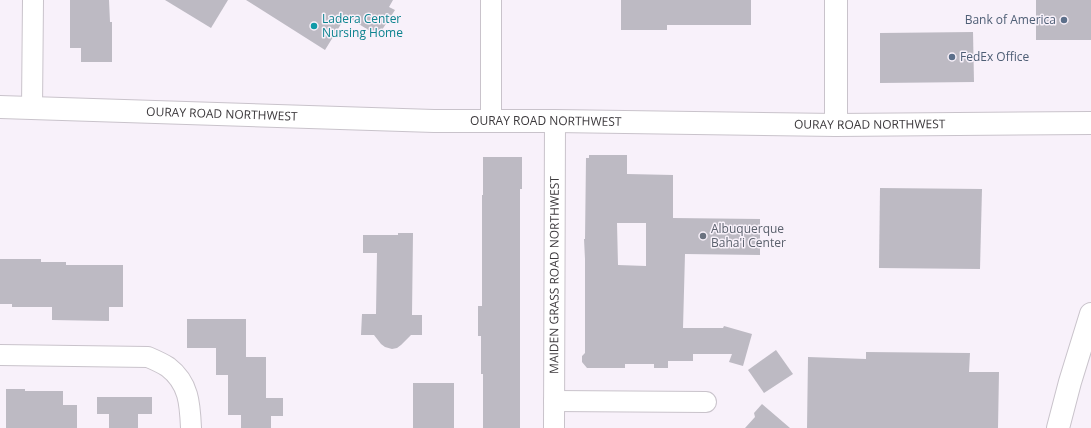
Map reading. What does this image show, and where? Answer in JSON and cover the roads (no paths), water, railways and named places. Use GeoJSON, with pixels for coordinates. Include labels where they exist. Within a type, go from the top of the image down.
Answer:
{"type":"FeatureCollection","features":[{"type":"Feature","properties":{"kind":"main road"},"geometry":{"type":"LineString","coordinates":[[836,0],[836,125]]}},
{"type":"Feature","properties":{"kind":"main road","name":"OURAY ROAD NORTHWEST"},"geometry":{"type":"LineString","coordinates":[[0,107],[434,121],[555,121],[836,125],[1091,123]]}},
{"type":"Feature","properties":{"kind":"main road"},"geometry":{"type":"LineString","coordinates":[[1058,428],[1070,382],[1091,314]]}},
{"type":"Feature","properties":{"kind":"street"},"geometry":{"type":"LineString","coordinates":[[32,108],[33,0]]}},
{"type":"Feature","properties":{"kind":"street"},"geometry":{"type":"LineString","coordinates":[[491,0],[491,121]]}},
{"type":"Feature","properties":{"kind":"street","name":"MAIDEN GRASS ROAD NORTHWEST"},"geometry":{"type":"LineString","coordinates":[[554,428],[555,121]]}},
{"type":"Feature","properties":{"kind":"street"},"geometry":{"type":"LineString","coordinates":[[0,355],[148,357],[168,367],[180,379],[189,397],[191,428]]}},
{"type":"Feature","properties":{"kind":"street"},"geometry":{"type":"LineString","coordinates":[[554,401],[706,402]]}},
{"type":"Feature","properties":{"kind":"place","name":"Bank of America"},"geometry":{"type":"Point","coordinates":[1064,20]}},
{"type":"Feature","properties":{"kind":"place","name":"Ladera Center Nursing Home"},"geometry":{"type":"Point","coordinates":[314,26]}},
{"type":"Feature","properties":{"kind":"place","name":"FedEx Office"},"geometry":{"type":"Point","coordinates":[952,57]}},
{"type":"Feature","properties":{"kind":"place","name":"Albuquerque Baha'i Center"},"geometry":{"type":"Point","coordinates":[703,236]}}]}
